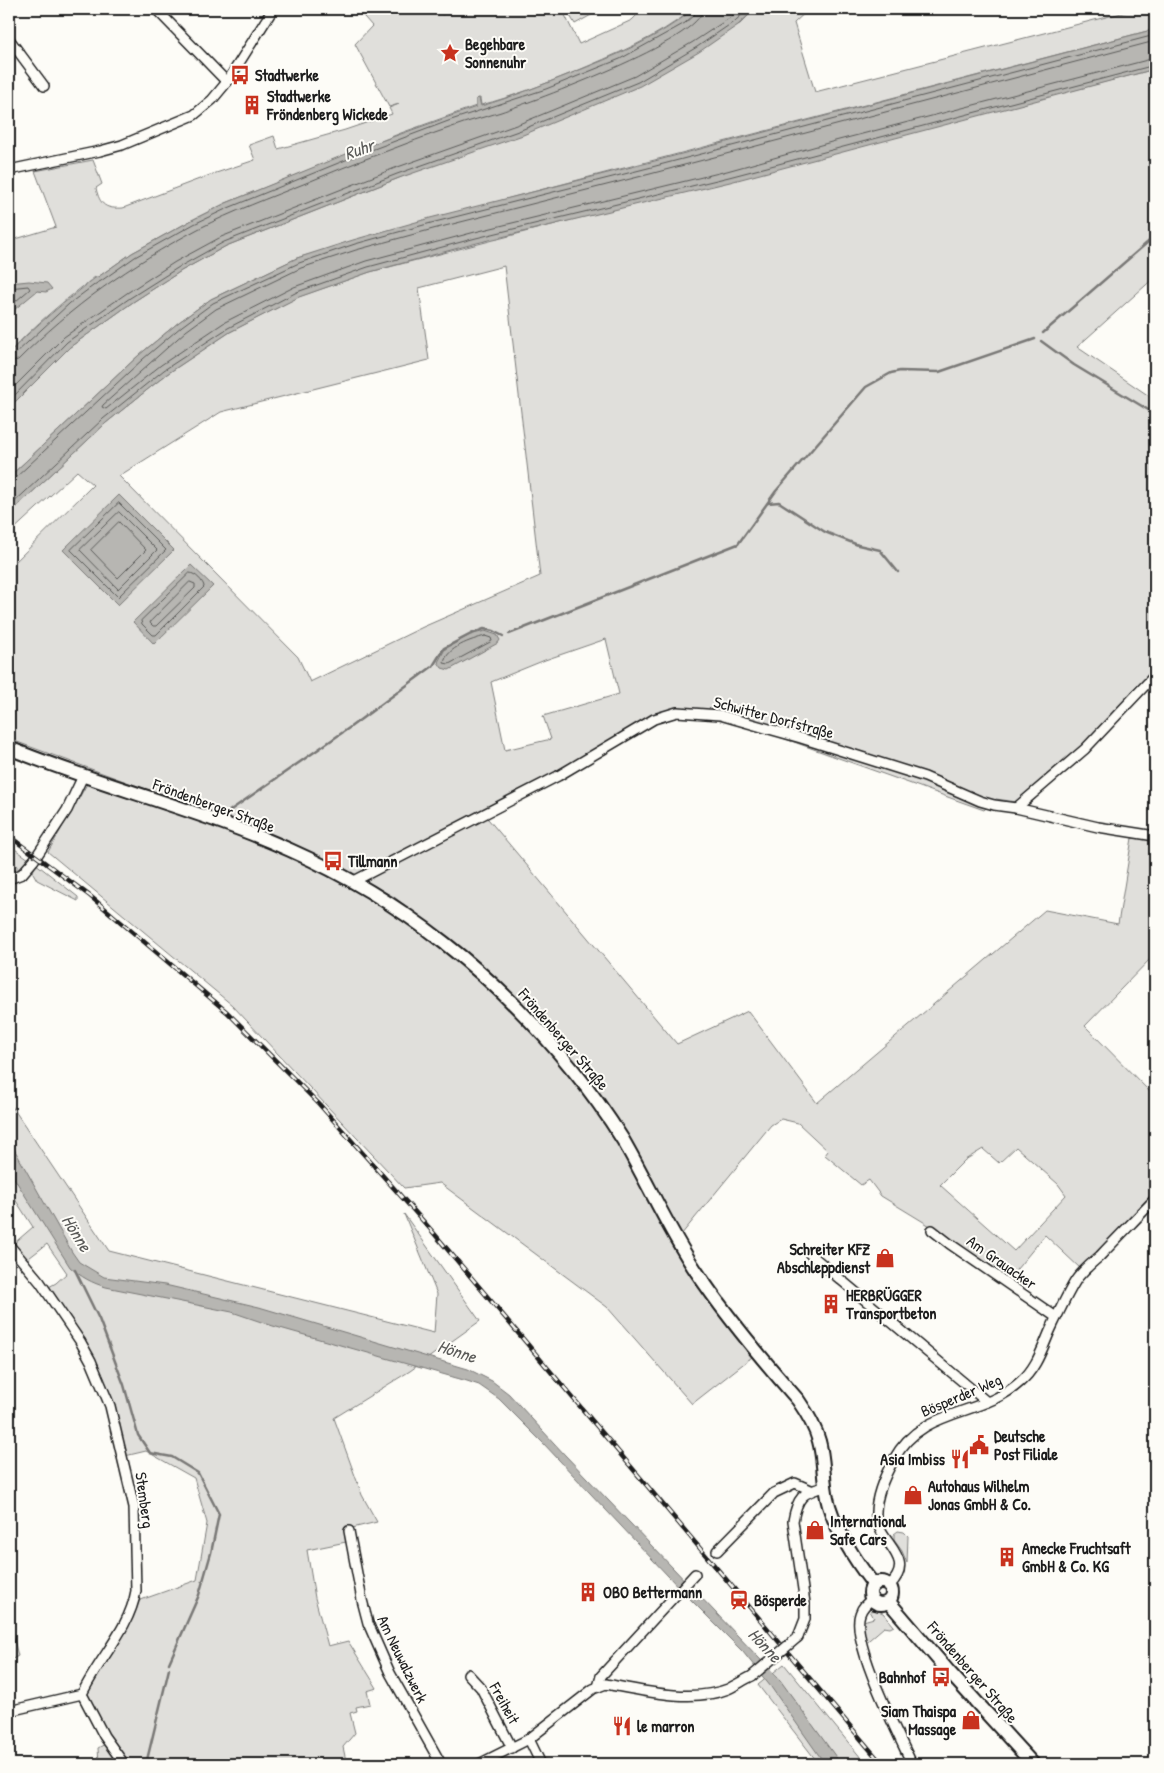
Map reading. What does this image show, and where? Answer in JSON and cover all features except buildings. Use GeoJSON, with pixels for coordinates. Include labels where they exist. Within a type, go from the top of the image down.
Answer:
{"type":"FeatureCollection","features":[{"type":"Feature","properties":{"kind":"main road","name":"Fröndenberger Straße"},"geometry":{"type":"LineString","coordinates":[[9,748],[82,776],[226,825],[288,849],[354,880],[409,916],[479,970],[530,1021],[574,1071],[622,1139],[695,1270],[809,1416],[819,1441],[829,1504],[844,1539],[861,1568],[874,1585]]}},
{"type":"Feature","properties":{"kind":"main road"},"geometry":{"type":"LineString","coordinates":[[884,1582],[890,1585],[893,1596],[889,1602],[880,1604],[872,1599],[870,1592],[874,1585],[884,1582]]}},
{"type":"Feature","properties":{"kind":"main road","name":"Fröndenberger Straße"},"geometry":{"type":"LineString","coordinates":[[889,1602],[949,1672],[1033,1764]]}},
{"type":"Feature","properties":{"kind":"street"},"geometry":{"type":"LineString","coordinates":[[156,9],[227,82]]}},
{"type":"Feature","properties":{"kind":"street"},"geometry":{"type":"LineString","coordinates":[[9,170],[100,152],[178,123],[194,115],[206,106],[227,82],[273,9]]}},
{"type":"Feature","properties":{"kind":"street"},"geometry":{"type":"LineString","coordinates":[[9,39],[44,86]]}},
{"type":"Feature","properties":{"kind":"street"},"geometry":{"type":"LineString","coordinates":[[1016,808],[1085,750],[1155,675]]}},
{"type":"Feature","properties":{"kind":"street","name":"Schwitter Dorfstraße"},"geometry":{"type":"LineString","coordinates":[[354,880],[558,776],[654,720],[677,712],[720,715],[801,738],[925,777],[980,801],[1098,827],[1155,836]]}},
{"type":"Feature","properties":{"kind":"street"},"geometry":{"type":"LineString","coordinates":[[9,879],[22,874],[34,860],[67,810],[82,776]]}},
{"type":"Feature","properties":{"kind":"street","name":"Bösperder Weg"},"geometry":{"type":"LineString","coordinates":[[890,1585],[900,1574],[900,1564],[897,1555],[881,1532],[876,1516],[876,1506],[884,1480],[906,1441],[919,1429],[941,1418],[987,1402],[1013,1388],[1028,1374],[1034,1366],[1056,1317],[1077,1279],[1155,1199]]}},
{"type":"Feature","properties":{"kind":"street","name":"Am Grauacker"},"geometry":{"type":"LineString","coordinates":[[932,1230],[1056,1317]]}},
{"type":"Feature","properties":{"kind":"street","name":"Stemberg"},"geometry":{"type":"LineString","coordinates":[[9,1246],[40,1282],[67,1321],[91,1361],[110,1406],[134,1506],[136,1591],[134,1603],[121,1632],[100,1662],[82,1694]]}},
{"type":"Feature","properties":{"kind":"street"},"geometry":{"type":"LineString","coordinates":[[810,1254],[987,1402]]}},
{"type":"Feature","properties":{"kind":"street"},"geometry":{"type":"LineString","coordinates":[[717,1552],[774,1493],[794,1483],[811,1490]]}},
{"type":"Feature","properties":{"kind":"street"},"geometry":{"type":"LineString","coordinates":[[479,1764],[529,1740],[598,1687],[606,1684],[674,1695],[704,1694],[727,1689],[752,1676],[798,1637],[805,1620],[805,1603],[793,1521],[799,1500],[811,1490],[825,1487]]}},
{"type":"Feature","properties":{"kind":"street","name":"Am Neuwalzwerk"},"geometry":{"type":"LineString","coordinates":[[349,1531],[368,1623],[390,1673],[441,1764]]}},
{"type":"Feature","properties":{"kind":"street"},"geometry":{"type":"LineString","coordinates":[[598,1687],[601,1676],[692,1577]]}},
{"type":"Feature","properties":{"kind":"street"},"geometry":{"type":"LineString","coordinates":[[872,1599],[864,1606],[860,1613],[858,1628],[861,1641],[876,1686],[912,1764]]}},
{"type":"Feature","properties":{"kind":"street","name":"Freiheit"},"geometry":{"type":"LineString","coordinates":[[468,1674],[481,1688],[512,1748]]}},
{"type":"Feature","properties":{"kind":"street"},"geometry":{"type":"LineString","coordinates":[[9,1711],[82,1694],[104,1736],[124,1764]]}},
{"type":"Feature","properties":{"kind":"street"},"geometry":{"type":"LineString","coordinates":[[529,1740],[541,1764]]}},
{"type":"Feature","properties":{"kind":"shaded area"},"geometry":{"type":"Polygon","coordinates":[[[357,9],[437,9],[442,15],[453,9],[562,9],[579,44],[632,20],[643,9],[653,9],[659,13],[665,10],[663,9],[693,9],[650,37],[572,73],[516,95],[481,105],[480,98],[476,99],[476,106],[401,133],[226,203],[192,220],[132,253],[98,277],[95,277],[50,313],[9,353],[9,241],[56,227],[35,171],[93,160],[102,184],[96,188],[102,203],[112,208],[123,208],[255,160],[249,145],[274,136],[278,149],[345,130],[392,114],[389,108],[399,104],[389,107],[355,44],[372,26],[357,9]]]}},
{"type":"Feature","properties":{"kind":"shaded area"},"geometry":{"type":"Polygon","coordinates":[[[566,9],[602,9],[575,24],[566,9]]]}},
{"type":"Feature","properties":{"kind":"shaded area"},"geometry":{"type":"Polygon","coordinates":[[[755,9],[809,9],[794,23],[815,92],[1137,9],[1155,9],[1155,29],[517,196],[297,258],[211,299],[179,322],[139,355],[9,477],[9,408],[70,347],[133,302],[181,271],[226,246],[399,178],[740,24],[755,9]]]}},
{"type":"Feature","properties":{"kind":"shaded area"},"geometry":{"type":"Polygon","coordinates":[[[1155,69],[1155,277],[1077,347],[1155,400],[1155,681],[1030,804],[996,799],[984,810],[724,717],[681,712],[654,720],[483,813],[677,1044],[748,1011],[817,1103],[1045,910],[1118,924],[1132,838],[1155,840],[1155,954],[1085,1026],[1155,1097],[1155,1191],[1081,1269],[1045,1235],[1007,1281],[945,1235],[881,1196],[869,1180],[861,1185],[825,1155],[828,1151],[798,1123],[781,1119],[771,1125],[681,1235],[535,1018],[478,961],[394,897],[323,858],[217,815],[9,739],[9,568],[93,485],[77,471],[9,534],[9,514],[106,423],[167,374],[230,332],[298,297],[370,272],[1155,69]],[[504,266],[419,288],[429,360],[221,412],[119,476],[298,657],[310,682],[423,627],[540,576],[504,266]],[[606,639],[545,660],[491,682],[505,750],[551,739],[543,716],[619,694],[606,639]],[[1016,1147],[999,1163],[983,1149],[965,1160],[940,1185],[1014,1251],[1066,1195],[1058,1184],[1016,1147]]]}},
{"type":"Feature","properties":{"kind":"shaded area"},"geometry":{"type":"Polygon","coordinates":[[[87,784],[215,826],[292,858],[348,885],[403,920],[471,968],[572,1076],[619,1143],[691,1274],[752,1357],[692,1404],[607,1307],[440,1183],[404,1188],[232,1005],[48,852],[87,784]]]}},
{"type":"Feature","properties":{"kind":"shaded area"},"geometry":{"type":"Polygon","coordinates":[[[9,845],[29,859],[17,870],[17,866],[9,859],[9,845]]]}},
{"type":"Feature","properties":{"kind":"shaded area"},"geometry":{"type":"Polygon","coordinates":[[[35,863],[78,897],[78,901],[37,880],[33,873],[35,863]]]}},
{"type":"Feature","properties":{"kind":"shaded area"},"geometry":{"type":"Polygon","coordinates":[[[9,1102],[109,1251],[434,1333],[437,1294],[404,1214],[480,1321],[410,1371],[334,1418],[362,1495],[377,1522],[344,1530],[346,1542],[307,1550],[315,1598],[328,1646],[348,1641],[377,1688],[367,1691],[370,1704],[356,1707],[357,1711],[350,1713],[355,1733],[343,1747],[346,1761],[288,1764],[127,1764],[88,1703],[87,1691],[123,1633],[138,1601],[197,1580],[207,1523],[194,1478],[146,1451],[125,1456],[113,1408],[47,1288],[67,1273],[47,1244],[25,1261],[12,1245],[33,1227],[9,1190],[9,1102]]]}},
{"type":"Feature","properties":{"kind":"shaded area"},"geometry":{"type":"Polygon","coordinates":[[[898,1531],[904,1532],[908,1536],[907,1563],[902,1551],[894,1540],[894,1534],[898,1531]]]}},
{"type":"Feature","properties":{"kind":"shaded area"},"geometry":{"type":"Polygon","coordinates":[[[876,1610],[883,1613],[894,1626],[890,1628],[884,1627],[865,1642],[863,1621],[874,1618],[870,1611],[876,1610]]]}},
{"type":"Feature","properties":{"kind":"shaded area"},"geometry":{"type":"Polygon","coordinates":[[[9,1619],[18,1656],[9,1661],[9,1619]]]}},
{"type":"Feature","properties":{"kind":"shaded area"},"geometry":{"type":"Polygon","coordinates":[[[784,1664],[866,1764],[819,1764],[758,1685],[784,1664]]]}},
{"type":"Feature","properties":{"kind":"shaded area"},"geometry":{"type":"Polygon","coordinates":[[[107,1743],[121,1764],[98,1764],[98,1748],[107,1743]]]}},
{"type":"Feature","properties":{"kind":"water","name":"Ruhr"},"geometry":{"type":"Polygon","coordinates":[[[694,9],[755,9],[738,25],[699,52],[640,86],[523,135],[399,178],[226,246],[181,271],[133,302],[70,347],[9,408],[9,353],[61,305],[95,278],[132,253],[226,203],[356,150],[476,107],[476,99],[479,98],[481,106],[604,60],[651,38],[694,9]]]}},
{"type":"Feature","properties":{"kind":"water"},"geometry":{"type":"Polygon","coordinates":[[[1155,29],[1155,69],[730,182],[477,243],[370,272],[299,297],[230,332],[167,374],[106,423],[9,514],[9,477],[139,355],[211,299],[297,258],[430,218],[647,163],[1155,29]]]}},
{"type":"Feature","properties":{"kind":"water"},"geometry":{"type":"Polygon","coordinates":[[[29,281],[47,283],[52,289],[46,292],[37,291],[9,314],[9,283],[29,281]]]}},
{"type":"Feature","properties":{"kind":"water"},"geometry":{"type":"Polygon","coordinates":[[[119,495],[174,550],[118,605],[63,550],[119,495]]]}},
{"type":"Feature","properties":{"kind":"water"},"geometry":{"type":"Polygon","coordinates":[[[191,565],[213,586],[154,644],[133,622],[191,565]]]}},
{"type":"Feature","properties":{"kind":"water"},"geometry":{"type":"Polygon","coordinates":[[[485,631],[497,635],[500,640],[498,643],[449,670],[442,668],[438,662],[445,649],[470,635],[485,631]]]}},
{"type":"Feature","properties":{"kind":"water"},"geometry":{"type":"Polygon","coordinates":[[[9,1140],[72,1252],[79,1262],[104,1277],[165,1285],[259,1307],[468,1369],[492,1381],[509,1394],[780,1680],[841,1764],[825,1764],[771,1687],[743,1652],[684,1593],[499,1399],[479,1385],[467,1381],[273,1326],[232,1312],[96,1284],[70,1267],[9,1170],[9,1140]]]}},
{"type":"Feature","properties":{"kind":"waterway"},"geometry":{"type":"LineString","coordinates":[[1043,333],[1155,236]]}},
{"type":"Feature","properties":{"kind":"waterway"},"geometry":{"type":"LineString","coordinates":[[509,634],[738,544],[776,491],[866,387],[891,373],[900,371],[939,372],[1035,339]]}},
{"type":"Feature","properties":{"kind":"waterway"},"geometry":{"type":"LineString","coordinates":[[1041,341],[1074,365],[1155,414]]}},
{"type":"Feature","properties":{"kind":"waterway"},"geometry":{"type":"LineString","coordinates":[[768,503],[779,502],[825,532],[858,545],[880,550],[898,572]]}},
{"type":"Feature","properties":{"kind":"waterway"},"geometry":{"type":"LineString","coordinates":[[225,814],[349,728],[433,666],[444,648],[484,629],[503,636]]}},
{"type":"Feature","properties":{"kind":"waterway"},"geometry":{"type":"LineString","coordinates":[[75,1270],[99,1319],[124,1385],[138,1435],[150,1453],[172,1457],[198,1473],[219,1514],[211,1553],[199,1595],[169,1663]]}},
{"type":"Feature","properties":{"kind":"waterway"},"geometry":{"type":"LineString","coordinates":[[146,1764],[169,1669]]}},
{"type":"Feature","properties":{"kind":"railway"},"geometry":{"type":"LineString","coordinates":[[9,836],[90,896],[227,1012],[319,1104],[432,1231],[882,1764]]}},
{"type":"Feature","properties":{"kind":"place","name":"Begehbare Sonnenuhr"},"geometry":{"type":"Point","coordinates":[450,53]}},
{"type":"Feature","properties":{"kind":"place","name":"Stadtwerke"},"geometry":{"type":"Point","coordinates":[240,75]}},
{"type":"Feature","properties":{"kind":"place","name":"Stadtwerke Fröndenberg Wickede"},"geometry":{"type":"Point","coordinates":[252,105]}},
{"type":"Feature","properties":{"kind":"place","name":"Tillmann"},"geometry":{"type":"Point","coordinates":[333,861]}},
{"type":"Feature","properties":{"kind":"place","name":"Schreiter KFZ Abschleppdienst"},"geometry":{"type":"Point","coordinates":[885,1258]}},
{"type":"Feature","properties":{"kind":"place","name":"HERBRÜGGER Transportbeton"},"geometry":{"type":"Point","coordinates":[831,1304]}},
{"type":"Feature","properties":{"kind":"place","name":"Deutsche Post Filiale"},"geometry":{"type":"Point","coordinates":[979,1445]}},
{"type":"Feature","properties":{"kind":"place","name":"Asia Imbiss"},"geometry":{"type":"Point","coordinates":[960,1459]}},
{"type":"Feature","properties":{"kind":"place","name":"Autohaus Wilhelm Jonas GmbH & Co."},"geometry":{"type":"Point","coordinates":[913,1495]}},
{"type":"Feature","properties":{"kind":"place","name":"International Safe Cars"},"geometry":{"type":"Point","coordinates":[815,1530]}},
{"type":"Feature","properties":{"kind":"place","name":"Amecke Fruchtsaft GmbH & Co. KG"},"geometry":{"type":"Point","coordinates":[1007,1557]}},
{"type":"Feature","properties":{"kind":"place","name":"OBO Bettermann"},"geometry":{"type":"Point","coordinates":[588,1592]}},
{"type":"Feature","properties":{"kind":"place","name":"Bösperde"},"geometry":{"type":"Point","coordinates":[739,1600]}},
{"type":"Feature","properties":{"kind":"place","name":"Bahnhof"},"geometry":{"type":"Point","coordinates":[941,1677]}},
{"type":"Feature","properties":{"kind":"place","name":"Siam Thaispa Massage"},"geometry":{"type":"Point","coordinates":[971,1720]}},
{"type":"Feature","properties":{"kind":"place","name":"le marron"},"geometry":{"type":"Point","coordinates":[622,1726]}},
{"type":"Feature","properties":{"kind":"water label","name":"Hönne"},"geometry":{"type":"Point","coordinates":[77,1233]}},
{"type":"Feature","properties":{"kind":"water label","name":"Hönne"},"geometry":{"type":"Point","coordinates":[457,1351]}},
{"type":"Feature","properties":{"kind":"water label","name":"Hönne"},"geometry":{"type":"Point","coordinates":[765,1645]}}]}
